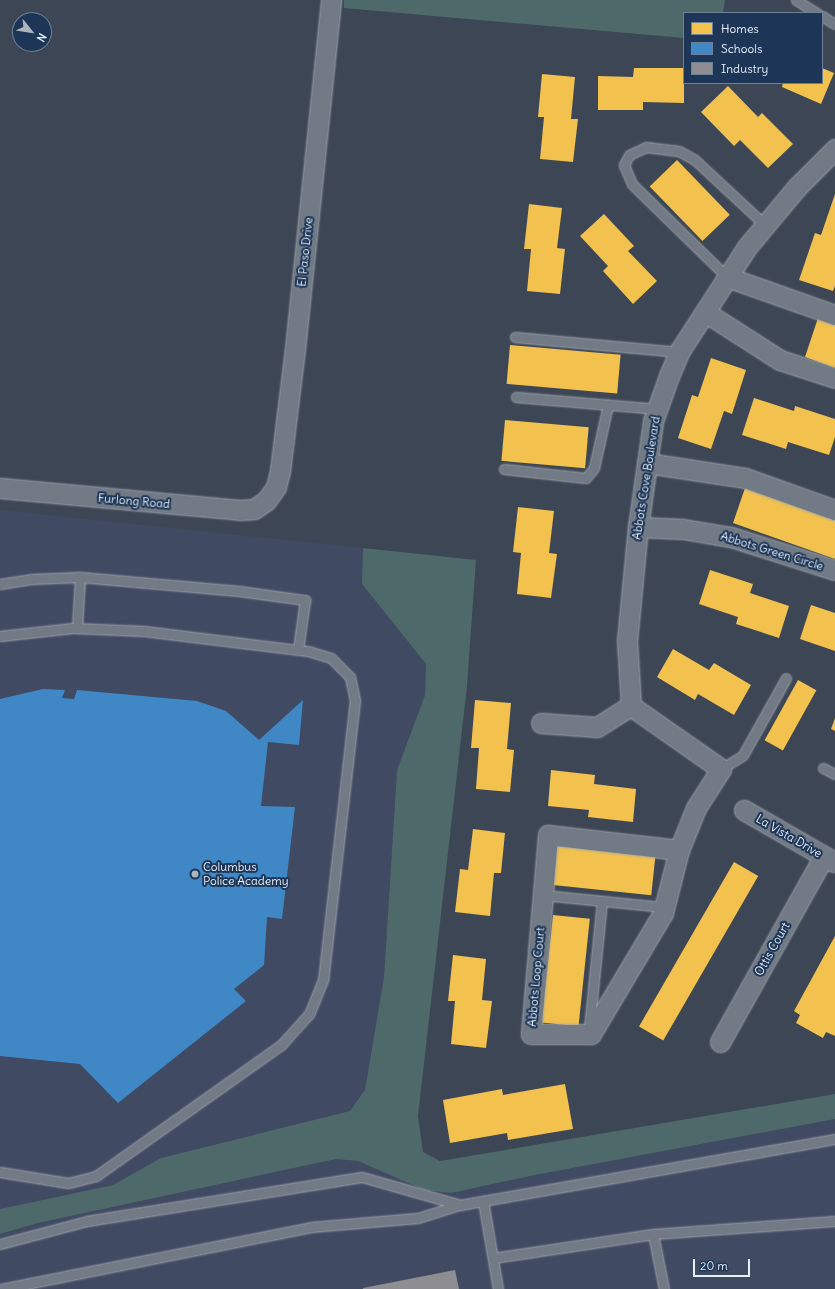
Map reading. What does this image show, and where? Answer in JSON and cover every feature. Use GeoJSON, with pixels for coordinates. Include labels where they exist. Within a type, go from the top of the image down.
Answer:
{"type":"FeatureCollection","features":[{"type":"Feature","properties":{"kind":"street","name":"El Paso Drive"},"geometry":{"type":"LineString","coordinates":[[266,501],[276,487],[280,470],[331,0]]}},
{"type":"Feature","properties":{"kind":"street","name":"Abbots Cove Boulevard"},"geometry":{"type":"LineString","coordinates":[[631,706],[627,641],[638,527],[647,463],[658,409],[679,352],[727,277],[797,187],[835,150]]}},
{"type":"Feature","properties":{"kind":"street"},"geometry":{"type":"LineString","coordinates":[[727,277],[835,314]]}},
{"type":"Feature","properties":{"kind":"street"},"geometry":{"type":"LineString","coordinates":[[705,312],[780,360],[835,378]]}},
{"type":"Feature","properties":{"kind":"street"},"geometry":{"type":"LineString","coordinates":[[647,463],[745,478],[835,510]]}},
{"type":"Feature","properties":{"kind":"street","name":"Furlong Road"},"geometry":{"type":"LineString","coordinates":[[0,488],[240,510],[254,509],[266,501]]}},
{"type":"Feature","properties":{"kind":"street","name":"Abbots Green Circle"},"geometry":{"type":"LineString","coordinates":[[638,527],[683,529],[731,537],[835,570]]}},
{"type":"Feature","properties":{"kind":"street"},"geometry":{"type":"LineString","coordinates":[[541,723],[597,727],[631,706],[721,769],[696,808],[679,850],[664,907],[619,988],[588,1034]]}},
{"type":"Feature","properties":{"kind":"street","name":"La Vista Drive"},"geometry":{"type":"LineString","coordinates":[[744,810],[829,859]]}},
{"type":"Feature","properties":{"kind":"street","name":"Abbots Loop Court"},"geometry":{"type":"LineString","coordinates":[[588,1034],[531,1034],[548,835],[679,850]]}},
{"type":"Feature","properties":{"kind":"street","name":"Ottis Court"},"geometry":{"type":"LineString","coordinates":[[720,1042],[829,859]]}},
{"type":"Feature","properties":{"kind":"lane"},"geometry":{"type":"LineString","coordinates":[[796,0],[815,12]]}},
{"type":"Feature","properties":{"kind":"lane"},"geometry":{"type":"LineString","coordinates":[[823,17],[835,24]]}},
{"type":"Feature","properties":{"kind":"lane"},"geometry":{"type":"LineString","coordinates":[[727,277],[632,184],[624,165],[629,155],[646,147],[679,151],[695,160],[766,226]]}},
{"type":"Feature","properties":{"kind":"lane"},"geometry":{"type":"LineString","coordinates":[[516,337],[679,352]]}},
{"type":"Feature","properties":{"kind":"lane"},"geometry":{"type":"LineString","coordinates":[[516,397],[658,409]]}},
{"type":"Feature","properties":{"kind":"lane"},"geometry":{"type":"LineString","coordinates":[[504,468],[586,478],[594,468],[608,405]]}},
{"type":"Feature","properties":{"kind":"lane"},"geometry":{"type":"LineString","coordinates":[[0,584],[31,579],[80,577],[231,590],[305,600],[298,650]]}},
{"type":"Feature","properties":{"kind":"lane"},"geometry":{"type":"LineString","coordinates":[[77,628],[80,577]]}},
{"type":"Feature","properties":{"kind":"lane"},"geometry":{"type":"LineString","coordinates":[[0,636],[77,628],[144,631],[298,650],[331,658],[350,677],[355,700],[323,980],[309,1014],[281,1045],[96,1176],[68,1183],[0,1172]]}},
{"type":"Feature","properties":{"kind":"lane"},"geometry":{"type":"LineString","coordinates":[[721,769],[743,755],[786,678]]}},
{"type":"Feature","properties":{"kind":"lane"},"geometry":{"type":"LineString","coordinates":[[823,768],[835,774]]}},
{"type":"Feature","properties":{"kind":"lane"},"geometry":{"type":"LineString","coordinates":[[543,895],[664,907]]}},
{"type":"Feature","properties":{"kind":"lane"},"geometry":{"type":"LineString","coordinates":[[588,1034],[602,901]]}},
{"type":"Feature","properties":{"kind":"lane"},"geometry":{"type":"LineString","coordinates":[[1,1289],[311,1227],[418,1218],[460,1205],[835,1139]]}},
{"type":"Feature","properties":{"kind":"lane"},"geometry":{"type":"LineString","coordinates":[[0,1244],[87,1221],[362,1177],[460,1205]]}},
{"type":"Feature","properties":{"kind":"lane"},"geometry":{"type":"LineString","coordinates":[[483,1201],[498,1289]]}},
{"type":"Feature","properties":{"kind":"lane"},"geometry":{"type":"LineString","coordinates":[[493,1258],[653,1234],[835,1221]]}},
{"type":"Feature","properties":{"kind":"lane"},"geometry":{"type":"LineString","coordinates":[[653,1234],[664,1289]]}},
{"type":"Feature","properties":{"kind":"shaded area","name":"Columbus Police Academy"},"geometry":{"type":"Polygon","coordinates":[[[0,510],[363,548],[362,584],[426,664],[425,695],[397,770],[384,977],[365,1090],[350,1111],[161,1158],[113,1185],[0,1209],[0,510]]]}},
{"type":"Feature","properties":{"kind":"shaded area"},"geometry":{"type":"Polygon","coordinates":[[[835,1119],[835,1289],[0,1289],[0,1234],[38,1223],[336,1159],[358,1161],[424,1190],[451,1193],[535,1175],[835,1119]]]}},
{"type":"Feature","properties":{"kind":"green space"},"geometry":{"type":"Polygon","coordinates":[[[344,0],[725,0],[723,12],[683,12],[683,38],[344,8],[344,0]]]}},
{"type":"Feature","properties":{"kind":"green space"},"geometry":{"type":"Polygon","coordinates":[[[363,548],[476,560],[467,686],[418,1116],[423,1152],[440,1161],[835,1094],[835,1119],[535,1175],[451,1193],[424,1190],[358,1161],[336,1159],[38,1223],[0,1234],[0,1209],[113,1185],[161,1158],[350,1111],[365,1090],[384,977],[397,770],[425,695],[426,664],[362,584],[363,548]]]}},
{"type":"Feature","properties":{"kind":"building: Homes"},"geometry":{"type":"Polygon","coordinates":[[[634,68],[683,68],[684,103],[643,102],[643,110],[598,110],[598,76],[633,77],[634,68]]]}},
{"type":"Feature","properties":{"kind":"building: Homes"},"geometry":{"type":"Polygon","coordinates":[[[823,68],[834,73],[821,104],[782,87],[783,84],[823,84],[823,68]]]}},
{"type":"Feature","properties":{"kind":"building: Homes"},"geometry":{"type":"Polygon","coordinates":[[[542,74],[575,77],[571,119],[578,119],[573,162],[540,159],[544,117],[538,117],[542,74]]]}},
{"type":"Feature","properties":{"kind":"building: Homes"},"geometry":{"type":"Polygon","coordinates":[[[728,86],[758,117],[762,113],[793,144],[768,168],[740,140],[734,146],[701,112],[728,86]]]}},
{"type":"Feature","properties":{"kind":"building: Homes"},"geometry":{"type":"Polygon","coordinates":[[[677,160],[730,215],[702,241],[650,186],[677,160]]]}},
{"type":"Feature","properties":{"kind":"building: Homes"},"geometry":{"type":"Polygon","coordinates":[[[835,194],[835,286],[833,291],[799,280],[815,233],[821,235],[835,194]]]}},
{"type":"Feature","properties":{"kind":"building: Homes"},"geometry":{"type":"Polygon","coordinates":[[[529,204],[562,208],[557,248],[565,249],[560,294],[527,291],[531,249],[524,249],[529,204]]]}},
{"type":"Feature","properties":{"kind":"building: Homes"},"geometry":{"type":"Polygon","coordinates":[[[604,214],[634,246],[628,251],[657,281],[633,304],[603,271],[608,266],[580,236],[604,214]]]}},
{"type":"Feature","properties":{"kind":"building: Homes"},"geometry":{"type":"Polygon","coordinates":[[[818,318],[835,324],[835,368],[805,357],[818,318]]]}},
{"type":"Feature","properties":{"kind":"building: Homes"},"geometry":{"type":"Polygon","coordinates":[[[510,345],[621,355],[617,394],[507,384],[510,345]]]}},
{"type":"Feature","properties":{"kind":"building: Homes"},"geometry":{"type":"Polygon","coordinates":[[[711,358],[746,370],[732,414],[724,411],[711,449],[678,438],[692,395],[698,397],[711,358]]]}},
{"type":"Feature","properties":{"kind":"building: Homes"},"geometry":{"type":"Polygon","coordinates":[[[754,398],[794,411],[795,406],[835,419],[835,437],[829,455],[788,442],[786,449],[742,435],[754,398]]]}},
{"type":"Feature","properties":{"kind":"building: Homes"},"geometry":{"type":"Polygon","coordinates":[[[505,420],[589,427],[585,468],[501,461],[505,420]]]}},
{"type":"Feature","properties":{"kind":"building: Homes"},"geometry":{"type":"Polygon","coordinates":[[[745,488],[835,519],[835,559],[733,523],[745,488]]]}},
{"type":"Feature","properties":{"kind":"building: Homes"},"geometry":{"type":"Polygon","coordinates":[[[518,507],[554,511],[549,553],[557,554],[551,598],[517,594],[521,553],[513,552],[518,507]]]}},
{"type":"Feature","properties":{"kind":"building: Homes"},"geometry":{"type":"Polygon","coordinates":[[[710,570],[753,584],[750,593],[789,606],[779,638],[736,624],[738,617],[699,604],[710,570]]]}},
{"type":"Feature","properties":{"kind":"building: Homes"},"geometry":{"type":"Polygon","coordinates":[[[811,605],[835,613],[835,651],[800,639],[811,605]]]}},
{"type":"Feature","properties":{"kind":"building: Homes"},"geometry":{"type":"Polygon","coordinates":[[[673,649],[709,670],[714,663],[751,685],[734,715],[698,694],[695,700],[657,677],[673,649]]]}},
{"type":"Feature","properties":{"kind":"building: Homes"},"geometry":{"type":"Polygon","coordinates":[[[798,680],[816,690],[783,751],[765,740],[798,680]]]}},
{"type":"Feature","properties":{"kind":"building: Homes"},"geometry":{"type":"Polygon","coordinates":[[[475,700],[511,703],[507,749],[514,750],[510,792],[476,789],[479,748],[471,748],[475,700]]]}},
{"type":"Feature","properties":{"kind":"building: Homes"},"geometry":{"type":"Polygon","coordinates":[[[835,718],[835,731],[831,729],[835,718]]]}},
{"type":"Feature","properties":{"kind":"building: Homes"},"geometry":{"type":"Polygon","coordinates":[[[551,770],[595,775],[594,784],[636,789],[633,822],[588,817],[589,810],[548,806],[551,770]]]}},
{"type":"Feature","properties":{"kind":"building: Homes"},"geometry":{"type":"Polygon","coordinates":[[[473,829],[505,833],[501,873],[494,873],[490,916],[455,912],[460,869],[468,870],[473,829]]]}},
{"type":"Feature","properties":{"kind":"building: Homes"},"geometry":{"type":"Polygon","coordinates":[[[555,845],[655,856],[651,895],[551,885],[555,845]]]}},
{"type":"Feature","properties":{"kind":"building: Homes"},"geometry":{"type":"Polygon","coordinates":[[[734,862],[758,876],[663,1041],[639,1027],[734,862]]]}},
{"type":"Feature","properties":{"kind":"building: Homes"},"geometry":{"type":"Polygon","coordinates":[[[553,915],[590,919],[579,1026],[542,1022],[553,915]]]}},
{"type":"Feature","properties":{"kind":"building: Homes"},"geometry":{"type":"Polygon","coordinates":[[[835,936],[835,1036],[826,1032],[823,1038],[796,1023],[800,1015],[794,1011],[835,936]]]}},
{"type":"Feature","properties":{"kind":"building: Homes"},"geometry":{"type":"Polygon","coordinates":[[[453,955],[486,959],[482,1000],[492,1001],[486,1048],[451,1044],[455,1001],[448,1001],[453,955]]]}},
{"type":"Feature","properties":{"kind":"building: Homes"},"geometry":{"type":"Polygon","coordinates":[[[565,1084],[573,1129],[508,1140],[507,1133],[450,1143],[443,1100],[502,1089],[503,1095],[565,1084]]]}},
{"type":"Feature","properties":{"kind":"building: Schools"},"geometry":{"type":"Polygon","coordinates":[[[43,689],[65,690],[62,698],[74,699],[77,690],[197,701],[226,711],[259,740],[303,700],[299,745],[268,742],[261,806],[295,807],[282,919],[267,917],[264,965],[234,989],[246,1001],[118,1103],[80,1064],[0,1056],[0,699],[43,689]]]}},
{"type":"Feature","properties":{"kind":"building: Industry"},"geometry":{"type":"Polygon","coordinates":[[[455,1270],[459,1289],[363,1289],[363,1288],[455,1270]]]}},
{"type":"Feature","properties":{"kind":"place","name":"Columbus Police Academy"},"geometry":{"type":"Point","coordinates":[195,874]}}]}
